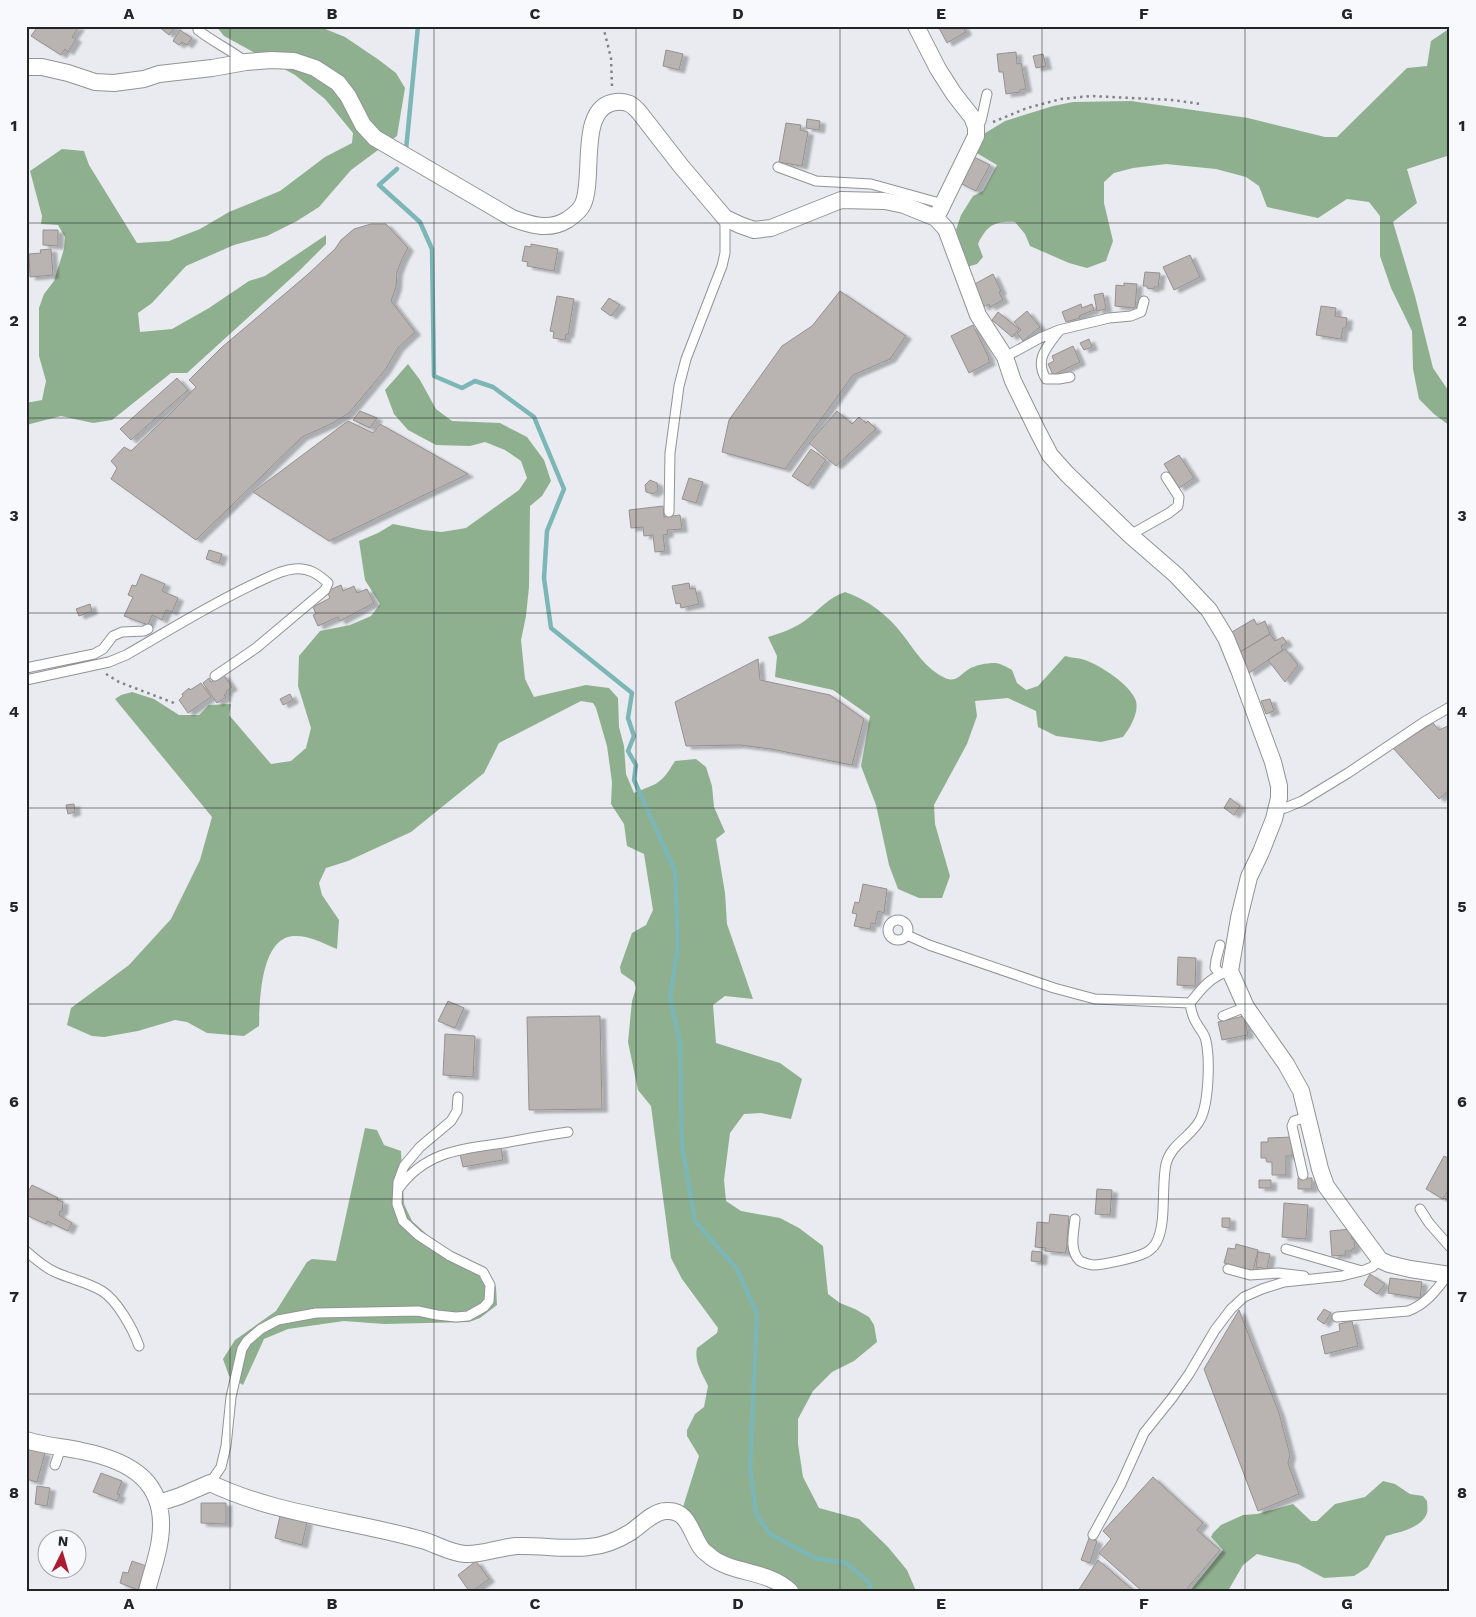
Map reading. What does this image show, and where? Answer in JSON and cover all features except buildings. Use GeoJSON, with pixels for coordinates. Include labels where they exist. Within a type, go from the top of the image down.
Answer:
{"type":"FeatureCollection","features":[{"type":"Feature","properties":{"kind":"street"},"geometry":{"type":"LineString","coordinates":[[916,26],[938,68],[954,94],[972,117],[976,129],[976,136],[939,211],[978,315],[1006,357],[1013,381],[1050,455],[1130,535],[1164,563],[1209,610],[1226,638],[1273,762],[1279,786],[1279,798],[1262,852],[1249,877],[1225,972],[1246,1007],[1286,1064],[1301,1091],[1326,1186],[1380,1260],[1410,1269],[1449,1275]]}},
{"type":"Feature","properties":{"kind":"street"},"geometry":{"type":"LineString","coordinates":[[26,67],[42,67],[95,82],[114,83],[144,79],[159,74],[246,62],[294,60],[315,68],[338,82],[348,96],[363,125],[375,138],[512,218],[531,226],[550,227],[563,222],[572,217],[582,206],[588,191],[592,126],[599,111],[611,103],[624,102],[632,104],[725,218],[754,230],[771,228],[841,200],[884,201],[939,211]]}},
{"type":"Feature","properties":{"kind":"street"},"geometry":{"type":"LineString","coordinates":[[26,1440],[104,1456],[138,1473],[152,1488],[159,1502],[161,1520],[160,1540],[146,1591]]}},
{"type":"Feature","properties":{"kind":"street"},"geometry":{"type":"LineString","coordinates":[[159,1502],[180,1496],[210,1483],[270,1505],[423,1540],[441,1548],[463,1554],[527,1545],[561,1548],[590,1547],[617,1540],[653,1516],[666,1510],[678,1512],[688,1520],[703,1550],[716,1560],[759,1574],[786,1587],[790,1591]]}},
{"type":"Feature","properties":{"kind":"lane"},"geometry":{"type":"LineString","coordinates":[[198,30],[246,62]]}},
{"type":"Feature","properties":{"kind":"lane"},"geometry":{"type":"LineString","coordinates":[[976,129],[981,121],[987,94]]}},
{"type":"Feature","properties":{"kind":"lane"},"geometry":{"type":"LineString","coordinates":[[778,167],[816,181],[871,184],[939,211]]}},
{"type":"Feature","properties":{"kind":"lane"},"geometry":{"type":"LineString","coordinates":[[670,512],[670,453],[679,386],[686,359],[722,266],[725,252],[725,218]]}},
{"type":"Feature","properties":{"kind":"lane"},"geometry":{"type":"LineString","coordinates":[[1006,357],[1059,330],[1109,318],[1131,316],[1141,312],[1144,301]]}},
{"type":"Feature","properties":{"kind":"lane"},"geometry":{"type":"LineString","coordinates":[[1059,330],[1041,358],[1042,372],[1046,379],[1059,380],[1070,377]]}},
{"type":"Feature","properties":{"kind":"lane"},"geometry":{"type":"LineString","coordinates":[[1130,535],[1170,513],[1178,506],[1179,497],[1166,477]]}},
{"type":"Feature","properties":{"kind":"lane"},"geometry":{"type":"LineString","coordinates":[[26,680],[110,662],[126,655],[237,592],[279,572],[294,569],[308,570],[320,576],[328,583],[324,590],[263,643],[214,676]]}},
{"type":"Feature","properties":{"kind":"lane"},"geometry":{"type":"LineString","coordinates":[[26,668],[94,654],[103,649],[113,636],[122,632],[144,632],[148,629]]}},
{"type":"Feature","properties":{"kind":"lane"},"geometry":{"type":"LineString","coordinates":[[1276,809],[1302,802],[1450,707]]}},
{"type":"Feature","properties":{"kind":"lane"},"geometry":{"type":"LineString","coordinates":[[907,935],[929,945],[1054,988],[1095,999],[1190,1003]]}},
{"type":"Feature","properties":{"kind":"lane"},"geometry":{"type":"LineString","coordinates":[[1220,945],[1215,968],[1225,972]]}},
{"type":"Feature","properties":{"kind":"lane"},"geometry":{"type":"LineString","coordinates":[[1075,1219],[1073,1246],[1077,1259],[1084,1263],[1099,1264],[1136,1256],[1145,1253],[1155,1244],[1162,1221],[1166,1164],[1179,1142],[1200,1120],[1205,1102],[1208,1075],[1206,1040],[1191,1012],[1190,1003],[1209,980],[1225,972]]}},
{"type":"Feature","properties":{"kind":"lane"},"geometry":{"type":"LineString","coordinates":[[1223,1016],[1246,1007]]}},
{"type":"Feature","properties":{"kind":"lane"},"geometry":{"type":"LineString","coordinates":[[210,1483],[221,1466],[231,1397],[242,1349],[247,1341],[261,1329],[278,1320],[316,1313],[418,1311],[456,1317],[468,1316],[480,1310],[489,1302],[490,1285],[483,1272],[450,1256],[418,1236],[403,1220],[397,1204],[398,1182],[404,1166],[420,1147],[451,1121],[457,1111],[458,1097]]}},
{"type":"Feature","properties":{"kind":"lane"},"geometry":{"type":"LineString","coordinates":[[1303,1175],[1292,1126],[1294,1121],[1307,1117]]}},
{"type":"Feature","properties":{"kind":"lane"},"geometry":{"type":"LineString","coordinates":[[398,1190],[417,1168],[446,1152],[568,1132]]}},
{"type":"Feature","properties":{"kind":"lane"},"geometry":{"type":"LineString","coordinates":[[1420,1209],[1429,1223],[1450,1247]]}},
{"type":"Feature","properties":{"kind":"lane"},"geometry":{"type":"LineString","coordinates":[[1286,1249],[1362,1271]]}},
{"type":"Feature","properties":{"kind":"lane"},"geometry":{"type":"LineString","coordinates":[[26,1251],[38,1262],[54,1271],[104,1292],[130,1326],[139,1346]]}},
{"type":"Feature","properties":{"kind":"lane"},"geometry":{"type":"LineString","coordinates":[[1094,1535],[1144,1433],[1190,1374],[1215,1330],[1231,1309],[1244,1297],[1262,1288],[1284,1282],[1342,1276],[1372,1267],[1380,1260]]}},
{"type":"Feature","properties":{"kind":"lane"},"geometry":{"type":"LineString","coordinates":[[1228,1269],[1250,1275],[1278,1273],[1311,1278]]}},
{"type":"Feature","properties":{"kind":"lane"},"geometry":{"type":"LineString","coordinates":[[1338,1317],[1354,1314],[1408,1312],[1419,1308],[1433,1295],[1449,1275]]}},
{"type":"Feature","properties":{"kind":"lane"},"geometry":{"type":"LineString","coordinates":[[55,1465],[60,1448]]}},
{"type":"Feature","properties":{"kind":"path"},"geometry":{"type":"LineString","coordinates":[[603,26],[611,58],[613,93],[611,103]]}},
{"type":"Feature","properties":{"kind":"path"},"geometry":{"type":"LineString","coordinates":[[976,129],[1005,117],[1061,99],[1091,96],[1172,100],[1200,104]]}},
{"type":"Feature","properties":{"kind":"path"},"geometry":{"type":"LineString","coordinates":[[92,666],[119,682],[174,702]]}},
{"type":"Feature","properties":{"kind":"green space"},"geometry":{"type":"Polygon","coordinates":[[[216,26],[318,26],[345,37],[396,73],[405,88],[397,136],[351,170],[319,207],[297,221],[267,236],[234,245],[186,266],[152,303],[138,313],[140,332],[172,329],[209,308],[249,281],[265,276],[326,235],[326,244],[299,271],[187,373],[171,373],[112,420],[93,423],[61,416],[26,426],[26,403],[42,400],[46,381],[39,356],[39,308],[44,294],[54,281],[64,249],[65,237],[58,225],[41,224],[42,216],[30,171],[62,149],[84,151],[89,165],[137,243],[169,241],[200,229],[229,212],[280,191],[325,157],[352,143],[353,133],[325,99],[295,75],[224,36],[216,26]]]}},
{"type":"Feature","properties":{"kind":"green space"},"geometry":{"type":"Polygon","coordinates":[[[1450,28],[1450,155],[1407,169],[1417,203],[1393,222],[1415,296],[1433,368],[1450,393],[1450,426],[1419,399],[1413,369],[1412,331],[1391,288],[1380,256],[1380,216],[1369,202],[1347,199],[1318,218],[1267,207],[1259,186],[1246,177],[1216,169],[1166,164],[1133,168],[1114,173],[1104,182],[1104,203],[1113,241],[1106,261],[1087,268],[1069,263],[1030,246],[1025,234],[1015,222],[1002,222],[988,228],[978,244],[983,257],[977,264],[967,267],[956,230],[961,215],[973,196],[983,191],[997,165],[975,152],[982,135],[1005,121],[1053,106],[1073,102],[1131,101],[1248,118],[1325,137],[1337,137],[1407,68],[1427,66],[1431,41],[1450,28]]]}},
{"type":"Feature","properties":{"kind":"green space"},"geometry":{"type":"Polygon","coordinates":[[[408,364],[420,380],[436,409],[452,421],[500,423],[527,437],[544,460],[551,481],[542,496],[530,506],[529,587],[521,640],[525,679],[534,697],[586,685],[609,688],[618,698],[619,727],[624,746],[626,774],[634,793],[659,782],[675,761],[696,759],[706,767],[712,786],[714,807],[725,832],[716,839],[725,893],[727,924],[753,999],[725,996],[713,1005],[716,1043],[780,1063],[802,1079],[791,1119],[761,1113],[744,1114],[730,1133],[724,1180],[726,1201],[741,1211],[780,1218],[799,1228],[823,1246],[828,1294],[840,1303],[869,1317],[874,1325],[877,1342],[854,1361],[832,1372],[813,1391],[798,1419],[798,1444],[803,1477],[819,1508],[859,1519],[888,1547],[907,1570],[916,1591],[799,1591],[771,1572],[732,1561],[707,1545],[696,1524],[683,1507],[699,1456],[687,1436],[687,1430],[695,1414],[704,1407],[708,1386],[701,1372],[696,1353],[697,1348],[717,1333],[718,1328],[682,1279],[671,1258],[651,1106],[638,1090],[628,1042],[632,1001],[636,988],[634,982],[621,973],[620,967],[632,933],[646,925],[653,910],[644,854],[627,846],[624,824],[611,804],[612,782],[607,746],[593,703],[581,701],[499,743],[484,773],[411,832],[348,861],[326,868],[319,883],[322,895],[339,920],[337,949],[305,937],[293,936],[282,940],[274,948],[268,959],[264,973],[261,988],[259,1026],[244,1036],[207,1033],[187,1022],[175,1020],[138,1031],[104,1037],[92,1036],[67,1025],[71,1008],[129,965],[171,919],[200,860],[212,817],[115,699],[132,692],[154,699],[179,715],[199,715],[209,705],[231,704],[229,715],[271,764],[291,761],[306,748],[311,728],[298,686],[299,656],[320,631],[350,625],[371,616],[380,604],[365,580],[359,541],[393,524],[442,532],[466,528],[519,490],[527,478],[521,461],[505,450],[485,442],[470,446],[436,445],[408,430],[394,414],[385,390],[408,364]]]}},
{"type":"Feature","properties":{"kind":"green space"},"geometry":{"type":"Polygon","coordinates":[[[845,592],[862,599],[884,615],[926,664],[945,678],[955,679],[975,666],[997,663],[1012,670],[1017,683],[1026,690],[1038,686],[1065,656],[1085,660],[1107,671],[1128,688],[1136,701],[1135,715],[1123,737],[1101,742],[1056,736],[1038,727],[1036,711],[1008,698],[975,701],[977,716],[967,744],[934,805],[935,824],[950,876],[942,898],[919,898],[898,889],[889,865],[876,805],[861,766],[870,716],[833,690],[775,677],[777,656],[768,637],[798,625],[829,600],[845,592]]]}},
{"type":"Feature","properties":{"kind":"green space"},"geometry":{"type":"Polygon","coordinates":[[[365,1128],[377,1130],[384,1145],[401,1151],[404,1204],[412,1221],[443,1249],[460,1255],[493,1282],[496,1287],[497,1305],[480,1318],[469,1322],[384,1324],[344,1321],[288,1329],[264,1339],[243,1385],[229,1376],[223,1359],[235,1340],[276,1311],[307,1262],[312,1259],[336,1261],[365,1128]]]}},
{"type":"Feature","properties":{"kind":"green space"},"geometry":{"type":"Polygon","coordinates":[[[1383,1481],[1395,1484],[1410,1494],[1423,1496],[1427,1501],[1427,1513],[1415,1526],[1386,1536],[1368,1567],[1354,1576],[1324,1578],[1298,1564],[1257,1554],[1243,1565],[1228,1591],[1190,1591],[1223,1550],[1211,1537],[1221,1525],[1243,1515],[1257,1514],[1293,1504],[1311,1521],[1317,1521],[1335,1504],[1365,1497],[1383,1481]]]}},
{"type":"Feature","properties":{"kind":"waterway"},"geometry":{"type":"LineString","coordinates":[[406,150],[418,26]]}},
{"type":"Feature","properties":{"kind":"waterway"},"geometry":{"type":"LineString","coordinates":[[397,169],[379,185],[420,222],[432,249],[434,376],[462,388],[475,381],[493,387],[534,417],[564,489],[547,531],[544,578],[551,628],[632,693],[628,718],[634,736],[628,751],[636,765],[634,780],[675,871],[678,947],[670,998],[680,1042],[682,1146],[695,1221],[737,1269],[757,1314],[750,1467],[756,1514],[770,1534],[815,1558],[846,1563],[869,1582],[871,1591]]}}]}
